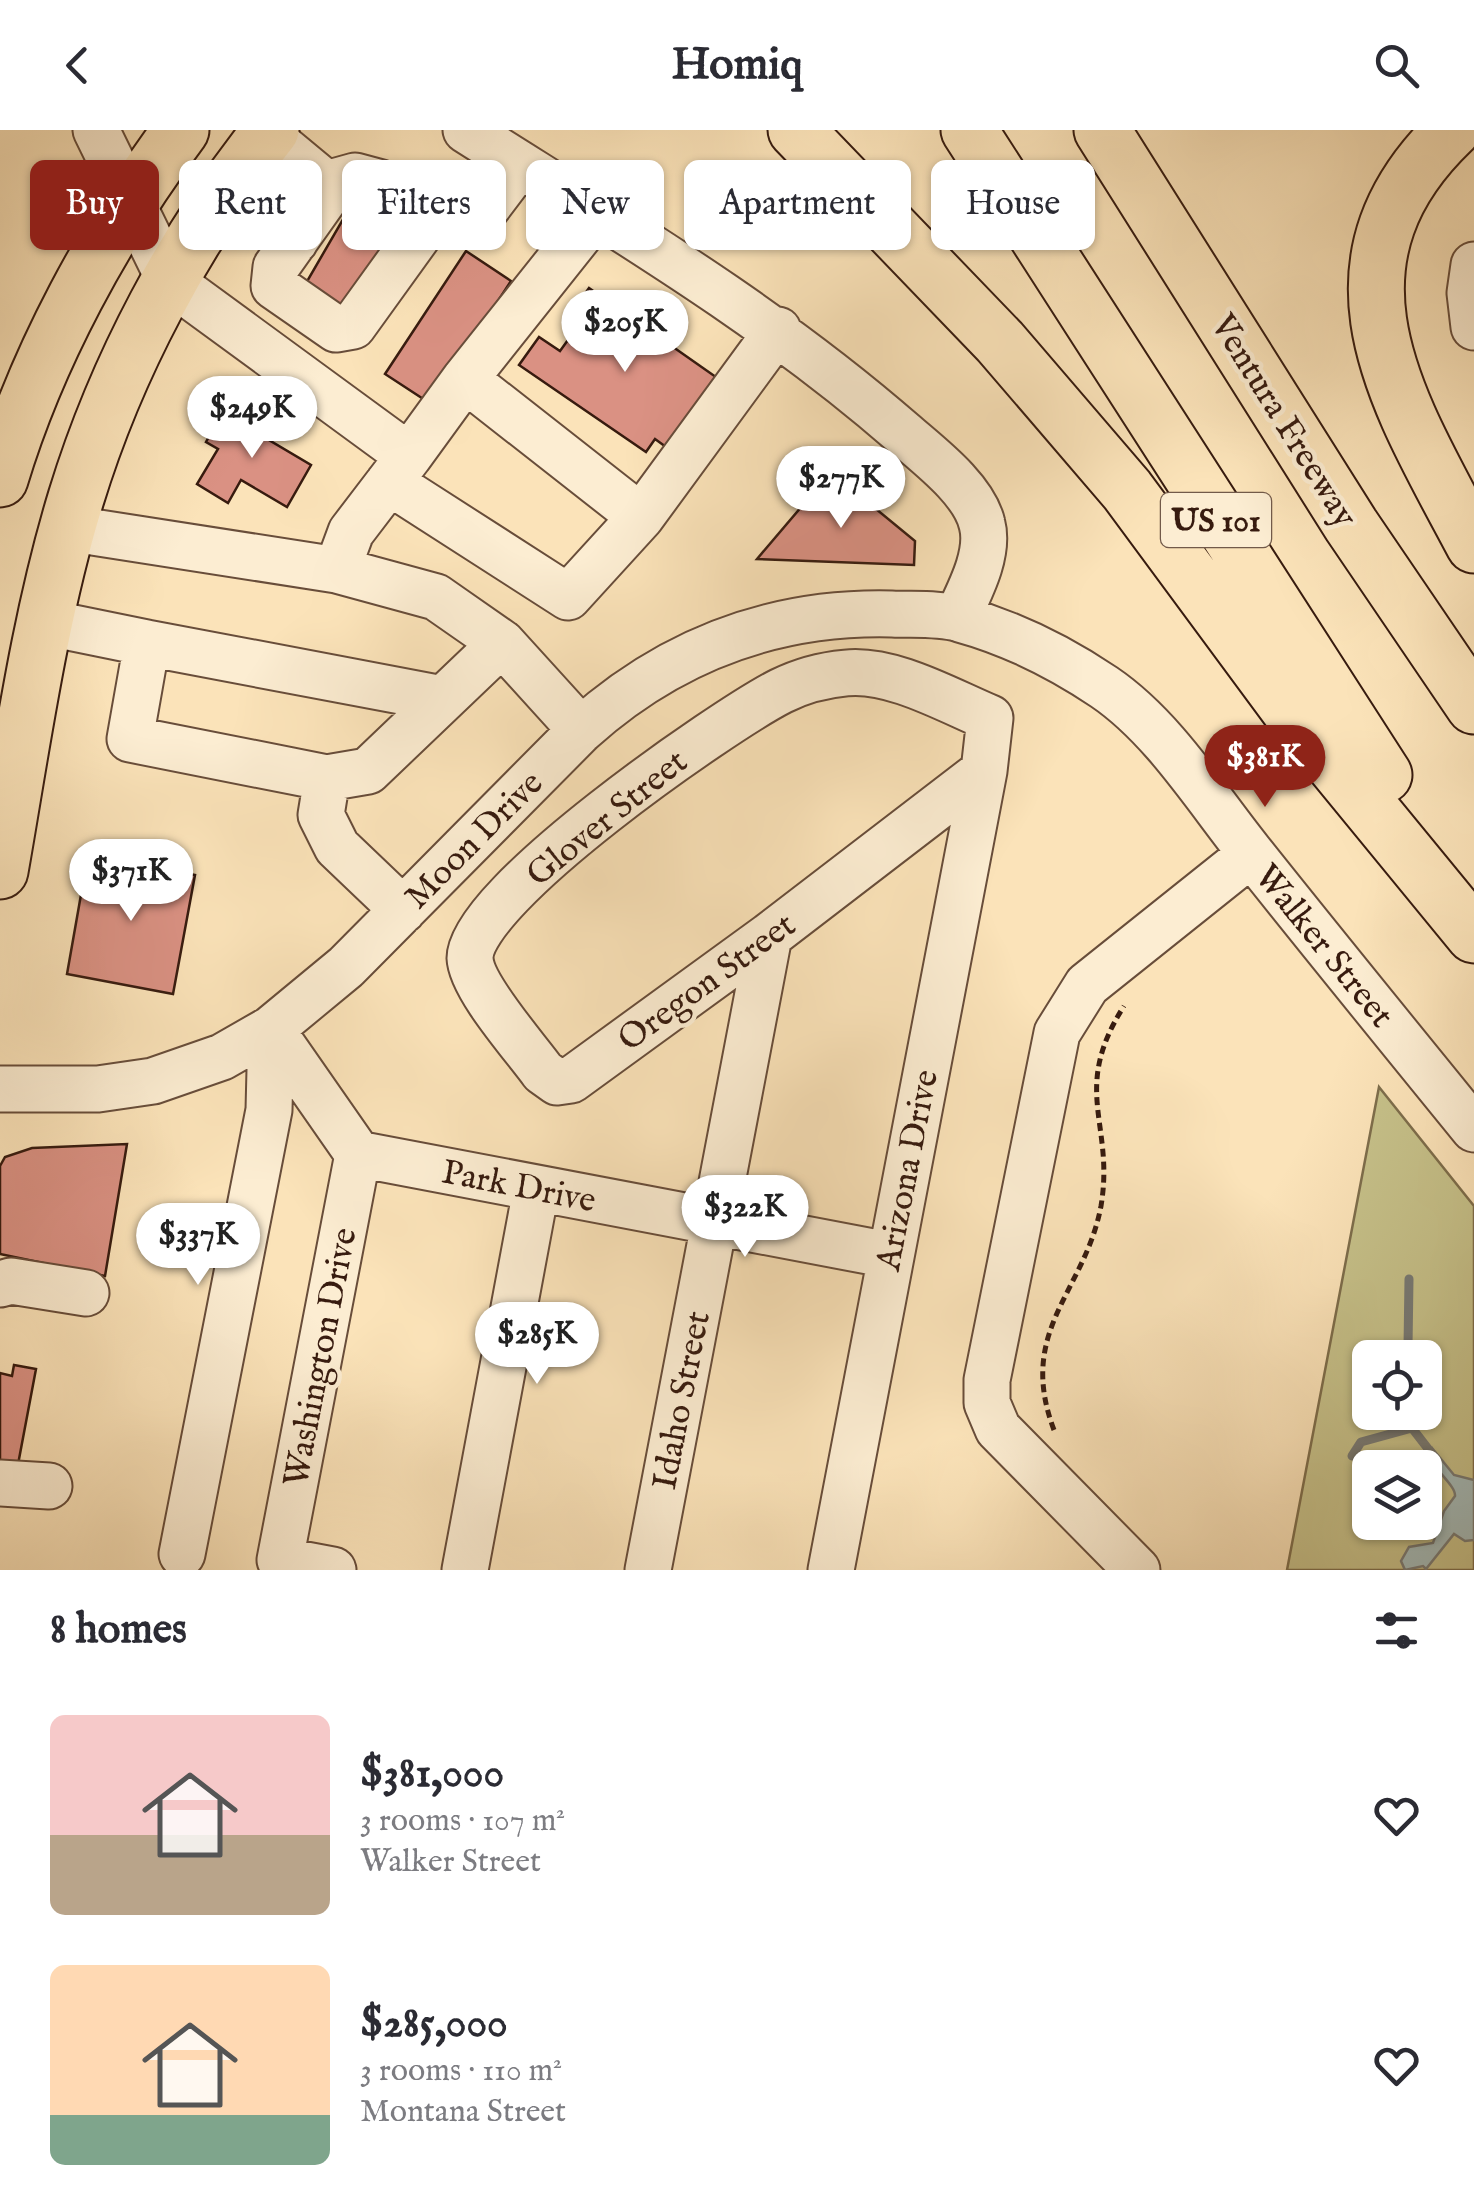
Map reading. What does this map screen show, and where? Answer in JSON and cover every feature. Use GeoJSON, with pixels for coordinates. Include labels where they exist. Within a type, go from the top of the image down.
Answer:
{"type":"FeatureCollection","features":[{"type":"Feature","properties":{"kind":"main road"},"geometry":{"type":"LineString","coordinates":[[158,160],[181,130]]}},
{"type":"Feature","properties":{"kind":"main road"},"geometry":{"type":"LineString","coordinates":[[796,130],[1000,342],[1127,490],[1291,712],[1474,935]]}},
{"type":"Feature","properties":{"kind":"main road","name":"US 101"},"geometry":{"type":"LineString","coordinates":[[969,130],[1266,598],[1474,903]]}},
{"type":"Feature","properties":{"kind":"main road","name":"Ventura Freeway"},"geometry":{"type":"LineString","coordinates":[[1102,130],[1352,525],[1474,706]]}},
{"type":"Feature","properties":{"kind":"main road"},"geometry":{"type":"LineString","coordinates":[[1452,130],[1416,170],[1391,216],[1378,267],[1377,320],[1388,372],[1474,545]]}},
{"type":"Feature","properties":{"kind":"main road"},"geometry":{"type":"LineString","coordinates":[[248,160],[269,132]]}},
{"type":"Feature","properties":{"kind":"main road"},"geometry":{"type":"LineString","coordinates":[[0,479],[64,324],[103,250]]}},
{"type":"Feature","properties":{"kind":"main road"},"geometry":{"type":"LineString","coordinates":[[0,871],[44,622],[68,528],[100,433],[170,281],[189,250]]}},
{"type":"Feature","properties":{"kind":"street"},"geometry":{"type":"LineString","coordinates":[[96,130],[111,160]]}},
{"type":"Feature","properties":{"kind":"street"},"geometry":{"type":"LineString","coordinates":[[466,130],[526,168]]}},
{"type":"Feature","properties":{"kind":"street"},"geometry":{"type":"LineString","coordinates":[[269,132],[332,188]]}},
{"type":"Feature","properties":{"kind":"street"},"geometry":{"type":"LineString","coordinates":[[506,182],[520,164]]}},
{"type":"Feature","properties":{"kind":"street"},"geometry":{"type":"LineString","coordinates":[[322,202],[337,180],[342,179]]}},
{"type":"Feature","properties":{"kind":"street"},"geometry":{"type":"LineString","coordinates":[[155,250],[170,281],[399,469],[568,598],[641,517],[778,330]]}},
{"type":"Feature","properties":{"kind":"street"},"geometry":{"type":"LineString","coordinates":[[289,250],[276,268],[274,286],[336,329],[353,326],[370,308],[409,250]]}},
{"type":"Feature","properties":{"kind":"street"},"geometry":{"type":"LineString","coordinates":[[337,570],[351,532],[568,250]]}},
{"type":"Feature","properties":{"kind":"street"},"geometry":{"type":"LineString","coordinates":[[654,250],[778,330],[955,479],[983,524],[977,574],[957,618]]}},
{"type":"Feature","properties":{"kind":"street"},"geometry":{"type":"LineString","coordinates":[[1474,265],[1470,293],[1474,326]]}},
{"type":"Feature","properties":{"kind":"street"},"geometry":{"type":"LineString","coordinates":[[466,379],[641,517]]}},
{"type":"Feature","properties":{"kind":"street"},"geometry":{"type":"LineString","coordinates":[[68,528],[337,570],[436,598],[502,643],[581,730]]}},
{"type":"Feature","properties":{"kind":"street","name":"Moon Drive"},"geometry":{"type":"LineString","coordinates":[[0,1088],[84,1090],[153,1081],[222,1057],[271,1029],[306,1004],[581,730],[668,665],[742,633],[798,619],[852,613],[957,618]]}},
{"type":"Feature","properties":{"kind":"street","name":"Walker Street"},"geometry":{"type":"LineString","coordinates":[[957,618],[1036,648],[1107,689],[1170,750],[1474,1130]]}},
{"type":"Feature","properties":{"kind":"street"},"geometry":{"type":"LineString","coordinates":[[44,622],[443,698]]}},
{"type":"Feature","properties":{"kind":"street"},"geometry":{"type":"LineString","coordinates":[[147,643],[130,739],[326,778],[368,771],[502,643]]}},
{"type":"Feature","properties":{"kind":"street","name":"Glover Street"},"geometry":{"type":"LineString","coordinates":[[471,946],[491,912],[655,769],[780,692],[812,678],[862,672],[990,718],[984,771]]}},
{"type":"Feature","properties":{"kind":"street","name":"Oregon Street"},"geometry":{"type":"LineString","coordinates":[[471,946],[475,978],[542,1072],[557,1082],[571,1080],[770,936],[984,771]]}},
{"type":"Feature","properties":{"kind":"street","name":"Arizona Drive"},"geometry":{"type":"LineString","coordinates":[[831,1570],[984,771]]}},
{"type":"Feature","properties":{"kind":"street"},"geometry":{"type":"LineString","coordinates":[[326,778],[321,815],[337,847],[403,910]]}},
{"type":"Feature","properties":{"kind":"street"},"geometry":{"type":"LineString","coordinates":[[1137,1570],[998,1429],[987,1403],[986,1380],[1056,1033],[1087,985],[1251,854]]}},
{"type":"Feature","properties":{"kind":"street","name":"Idaho Street"},"geometry":{"type":"LineString","coordinates":[[648,1570],[770,936]]}},
{"type":"Feature","properties":{"kind":"street"},"geometry":{"type":"LineString","coordinates":[[271,1029],[358,1154]]}},
{"type":"Feature","properties":{"kind":"street"},"geometry":{"type":"LineString","coordinates":[[182,1554],[269,1110],[271,1029]]}},
{"type":"Feature","properties":{"kind":"street","name":"Park Drive"},"geometry":{"type":"LineString","coordinates":[[358,1154],[889,1255]]}},
{"type":"Feature","properties":{"kind":"street","name":"Washington Drive"},"geometry":{"type":"LineString","coordinates":[[333,1570],[280,1560],[358,1154]]}},
{"type":"Feature","properties":{"kind":"street"},"geometry":{"type":"LineString","coordinates":[[465,1570],[536,1190]]}},
{"type":"Feature","properties":{"kind":"street"},"geometry":{"type":"LineString","coordinates":[[0,1284],[12,1281],[86,1294]]}},
{"type":"Feature","properties":{"kind":"street"},"geometry":{"type":"LineString","coordinates":[[0,1483],[49,1486]]}},
{"type":"Feature","properties":{"kind":"path"},"geometry":{"type":"LineString","coordinates":[[1057,1436],[1046,1407],[1043,1364],[1049,1327],[1100,1206],[1102,1174],[1094,1092],[1097,1062],[1107,1032],[1125,1004]]}},
{"type":"Feature","properties":{"kind":"shaded area"},"geometry":{"type":"Polygon","coordinates":[[[1379,1087],[1474,1206],[1474,1570],[1287,1570],[1379,1087]]]}},
{"type":"Feature","properties":{"kind":"water"},"geometry":{"type":"Polygon","coordinates":[[[1442,1460],[1454,1475],[1474,1480],[1474,1540],[1465,1541],[1454,1534],[1426,1569],[1423,1566],[1405,1570],[1401,1561],[1409,1547],[1442,1540],[1442,1517],[1455,1496],[1442,1474],[1442,1460]]]}},
{"type":"Feature","properties":{"kind":"building"},"geometry":{"type":"Polygon","coordinates":[[[342,221],[342,250],[396,250],[355,321],[302,290],[342,221]]]}},
{"type":"Feature","properties":{"kind":"building"},"geometry":{"type":"Polygon","coordinates":[[[466,251],[511,281],[431,404],[385,374],[466,251]]]}},
{"type":"Feature","properties":{"kind":"building"},"geometry":{"type":"Polygon","coordinates":[[[589,288],[723,382],[673,452],[655,439],[646,452],[519,365],[539,337],[560,351],[578,326],[567,319],[589,288]]]}},
{"type":"Feature","properties":{"kind":"building"},"geometry":{"type":"Polygon","coordinates":[[[263,407],[282,418],[269,440],[311,465],[287,507],[241,480],[228,503],[197,484],[218,449],[206,442],[220,417],[247,433],[263,407]]]}},
{"type":"Feature","properties":{"kind":"building"},"geometry":{"type":"Polygon","coordinates":[[[831,472],[915,541],[914,565],[757,559],[831,472]]]}},
{"type":"Feature","properties":{"kind":"building"},"geometry":{"type":"Polygon","coordinates":[[[88,855],[195,875],[173,994],[67,974],[88,855]]]}},
{"type":"Feature","properties":{"kind":"building"},"geometry":{"type":"Polygon","coordinates":[[[127,1144],[105,1276],[0,1254],[0,1166],[5,1157],[32,1148],[127,1144]]]}},
{"type":"Feature","properties":{"kind":"building"},"geometry":{"type":"Polygon","coordinates":[[[14,1365],[36,1369],[16,1475],[0,1472],[0,1373],[12,1376],[14,1365]]]}},
{"type":"Feature","properties":{"kind":"waterway"},"geometry":{"type":"LineString","coordinates":[[1408,1340],[1409,1279]]}},
{"type":"Feature","properties":{"kind":"waterway"},"geometry":{"type":"LineString","coordinates":[[1356,1450],[1361,1442],[1412,1428],[1429,1450]]}}]}
